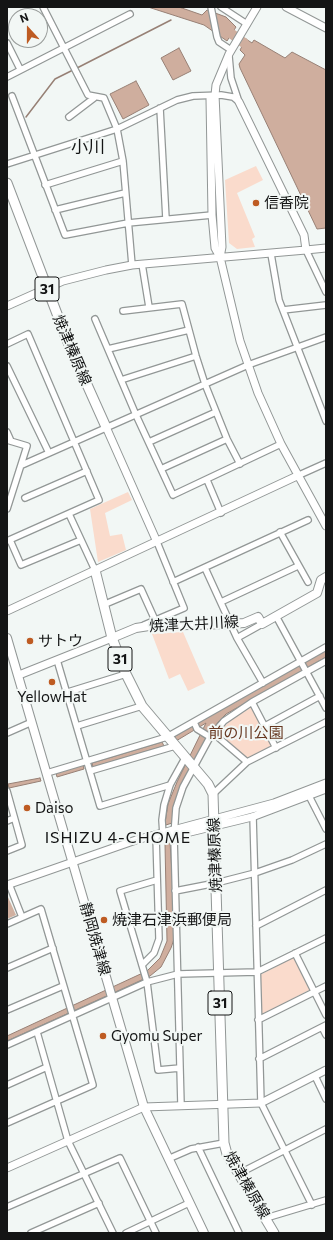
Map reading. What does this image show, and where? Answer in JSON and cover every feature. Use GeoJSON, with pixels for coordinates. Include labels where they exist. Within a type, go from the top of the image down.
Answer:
{"type":"FeatureCollection","features":[{"type":"Feature","properties":{"kind":"main road","name":"焼津榛原線"},"geometry":{"type":"LineString","coordinates":[[7,183],[46,288],[106,427]]}},
{"type":"Feature","properties":{"kind":"main road","name":"焼津榛原線"},"geometry":{"type":"LineString","coordinates":[[95,570],[112,638],[126,674],[142,706],[170,741],[208,784],[213,794],[224,1143],[227,1154],[274,1233]]}},
{"type":"Feature","properties":{"kind":"main road"},"geometry":{"type":"LineString","coordinates":[[262,624],[317,593],[321,580],[326,577]]}},
{"type":"Feature","properties":{"kind":"main road","name":"焼津大井川線"},"geometry":{"type":"LineString","coordinates":[[112,638],[136,628],[149,626],[244,623],[258,617],[262,624]]}},
{"type":"Feature","properties":{"kind":"main road","name":"静岡焼津線"},"geometry":{"type":"LineString","coordinates":[[7,638],[144,1107],[204,1233]]}},
{"type":"Feature","properties":{"kind":"street"},"geometry":{"type":"LineString","coordinates":[[43,7],[88,95],[94,98],[104,98],[117,129],[123,161],[132,265]]}},
{"type":"Feature","properties":{"kind":"street"},"geometry":{"type":"LineString","coordinates":[[221,7],[247,24]]}},
{"type":"Feature","properties":{"kind":"street"},"geometry":{"type":"LineString","coordinates":[[257,7],[231,50],[221,62],[214,76],[212,95],[212,215],[215,248],[220,257],[230,302],[248,365],[281,444],[297,476],[326,526]]}},
{"type":"Feature","properties":{"kind":"street"},"geometry":{"type":"LineString","coordinates":[[286,7],[326,28]]}},
{"type":"Feature","properties":{"kind":"street"},"geometry":{"type":"LineString","coordinates":[[211,8],[217,38],[219,42],[231,50]]}},
{"type":"Feature","properties":{"kind":"street"},"geometry":{"type":"LineString","coordinates":[[7,77],[130,14]]}},
{"type":"Feature","properties":{"kind":"street"},"geometry":{"type":"LineString","coordinates":[[7,43],[20,69]]}},
{"type":"Feature","properties":{"kind":"street"},"geometry":{"type":"LineString","coordinates":[[231,50],[231,78],[239,102],[304,236],[306,250],[326,292]]}},
{"type":"Feature","properties":{"kind":"street"},"geometry":{"type":"LineString","coordinates":[[212,95],[222,247],[220,257]]}},
{"type":"Feature","properties":{"kind":"street"},"geometry":{"type":"LineString","coordinates":[[7,164],[117,129],[160,108],[188,97],[212,95],[233,98],[239,102]]}},
{"type":"Feature","properties":{"kind":"street"},"geometry":{"type":"LineString","coordinates":[[12,96],[65,235],[128,223],[212,215]]}},
{"type":"Feature","properties":{"kind":"street"},"geometry":{"type":"LineString","coordinates":[[69,117],[94,98]]}},
{"type":"Feature","properties":{"kind":"street"},"geometry":{"type":"LineString","coordinates":[[160,108],[166,219]]}},
{"type":"Feature","properties":{"kind":"street"},"geometry":{"type":"LineString","coordinates":[[45,185],[123,161]]}},
{"type":"Feature","properties":{"kind":"street"},"geometry":{"type":"LineString","coordinates":[[55,210],[125,193]]}},
{"type":"Feature","properties":{"kind":"street"},"geometry":{"type":"LineString","coordinates":[[7,306],[46,288],[86,274],[132,265],[326,248]]}},
{"type":"Feature","properties":{"kind":"street"},"geometry":{"type":"LineString","coordinates":[[271,254],[279,300],[326,421]]}},
{"type":"Feature","properties":{"kind":"street"},"geometry":{"type":"LineString","coordinates":[[142,264],[149,307]]}},
{"type":"Feature","properties":{"kind":"street"},"geometry":{"type":"LineString","coordinates":[[123,311],[182,304],[205,384],[227,439],[240,464]]}},
{"type":"Feature","properties":{"kind":"street"},"geometry":{"type":"LineString","coordinates":[[283,310],[326,305]]}},
{"type":"Feature","properties":{"kind":"street"},"geometry":{"type":"LineString","coordinates":[[95,319],[136,414],[174,495],[281,444]]}},
{"type":"Feature","properties":{"kind":"street"},"geometry":{"type":"LineString","coordinates":[[108,349],[189,330]]}},
{"type":"Feature","properties":{"kind":"street"},"geometry":{"type":"LineString","coordinates":[[7,344],[28,334],[99,500],[9,541],[21,565],[81,540]]}},
{"type":"Feature","properties":{"kind":"street"},"geometry":{"type":"LineString","coordinates":[[22,465],[248,365],[326,337]]}},
{"type":"Feature","properties":{"kind":"street"},"geometry":{"type":"LineString","coordinates":[[121,380],[196,356]]}},
{"type":"Feature","properties":{"kind":"street"},"geometry":{"type":"LineString","coordinates":[[7,366],[49,453]]}},
{"type":"Feature","properties":{"kind":"street"},"geometry":{"type":"LineString","coordinates":[[149,442],[216,412]]}},
{"type":"Feature","properties":{"kind":"street"},"geometry":{"type":"LineString","coordinates":[[106,427],[157,542],[184,608],[136,628]]}},
{"type":"Feature","properties":{"kind":"street"},"geometry":{"type":"LineString","coordinates":[[7,432],[9,440],[27,446],[7,508]]}},
{"type":"Feature","properties":{"kind":"street"},"geometry":{"type":"LineString","coordinates":[[161,469],[227,439]]}},
{"type":"Feature","properties":{"kind":"street"},"geometry":{"type":"LineString","coordinates":[[7,611],[326,463]]}},
{"type":"Feature","properties":{"kind":"street"},"geometry":{"type":"LineString","coordinates":[[25,498],[87,471]]}},
{"type":"Feature","properties":{"kind":"street"},"geometry":{"type":"LineString","coordinates":[[207,480],[221,513]]}},
{"type":"Feature","properties":{"kind":"street"},"geometry":{"type":"LineString","coordinates":[[70,514],[95,570]]}},
{"type":"Feature","properties":{"kind":"street"},"geometry":{"type":"LineString","coordinates":[[173,582],[308,520]]}},
{"type":"Feature","properties":{"kind":"street"},"geometry":{"type":"LineString","coordinates":[[280,532],[308,582]]}},
{"type":"Feature","properties":{"kind":"street"},"geometry":{"type":"LineString","coordinates":[[221,602],[298,566]]}},
{"type":"Feature","properties":{"kind":"street"},"geometry":{"type":"LineString","coordinates":[[205,568],[238,638],[263,683]]}},
{"type":"Feature","properties":{"kind":"street"},"geometry":{"type":"LineString","coordinates":[[103,605],[142,589],[155,620]]}},
{"type":"Feature","properties":{"kind":"street"},"geometry":{"type":"LineString","coordinates":[[276,616],[326,708]]}},
{"type":"Feature","properties":{"kind":"street"},"geometry":{"type":"LineString","coordinates":[[238,638],[262,624]]}},
{"type":"Feature","properties":{"kind":"street"},"geometry":{"type":"LineString","coordinates":[[19,675],[112,638]]}},
{"type":"Feature","properties":{"kind":"street"},"geometry":{"type":"LineString","coordinates":[[90,771],[170,741],[197,726],[263,683],[326,647]]}},
{"type":"Feature","properties":{"kind":"street"},"geometry":{"type":"LineString","coordinates":[[57,660],[68,692],[100,806],[170,785]]}},
{"type":"Feature","properties":{"kind":"street"},"geometry":{"type":"LineString","coordinates":[[142,965],[154,953],[159,939],[159,835],[170,785],[211,735],[232,714],[326,661]]}},
{"type":"Feature","properties":{"kind":"street"},"geometry":{"type":"LineString","coordinates":[[68,692],[126,674]]}},
{"type":"Feature","properties":{"kind":"street"},"geometry":{"type":"LineString","coordinates":[[265,726],[320,696]]}},
{"type":"Feature","properties":{"kind":"street"},"geometry":{"type":"LineString","coordinates":[[252,702],[276,748]]}},
{"type":"Feature","properties":{"kind":"street"},"geometry":{"type":"LineString","coordinates":[[77,726],[142,706]]}},
{"type":"Feature","properties":{"kind":"street"},"geometry":{"type":"LineString","coordinates":[[7,733],[32,722]]}},
{"type":"Feature","properties":{"kind":"street"},"geometry":{"type":"LineString","coordinates":[[213,794],[247,762],[326,722]]}},
{"type":"Feature","properties":{"kind":"street"},"geometry":{"type":"LineString","coordinates":[[197,726],[247,762]]}},
{"type":"Feature","properties":{"kind":"street"},"geometry":{"type":"LineString","coordinates":[[47,773],[87,761],[170,741]]}},
{"type":"Feature","properties":{"kind":"street"},"geometry":{"type":"LineString","coordinates":[[180,1106],[174,833],[176,808],[190,762]]}},
{"type":"Feature","properties":{"kind":"street"},"geometry":{"type":"LineString","coordinates":[[22,917],[8,885],[108,849],[159,835],[253,816],[308,794],[326,783]]}},
{"type":"Feature","properties":{"kind":"street"},"geometry":{"type":"LineString","coordinates":[[215,823],[274,803],[326,789]]}},
{"type":"Feature","properties":{"kind":"street"},"geometry":{"type":"LineString","coordinates":[[7,791],[22,845],[7,851]]}},
{"type":"Feature","properties":{"kind":"street"},"geometry":{"type":"LineString","coordinates":[[308,794],[326,829]]}},
{"type":"Feature","properties":{"kind":"street"},"geometry":{"type":"LineString","coordinates":[[253,816],[261,1103],[312,1204]]}},
{"type":"Feature","properties":{"kind":"street"},"geometry":{"type":"LineString","coordinates":[[7,821],[14,818]]}},
{"type":"Feature","properties":{"kind":"street"},"geometry":{"type":"LineString","coordinates":[[175,891],[255,873],[292,860],[326,844]]}},
{"type":"Feature","properties":{"kind":"street"},"geometry":{"type":"LineString","coordinates":[[158,880],[120,891],[147,981],[158,1070],[180,1068]]}},
{"type":"Feature","properties":{"kind":"street"},"geometry":{"type":"LineString","coordinates":[[256,926],[326,890]]}},
{"type":"Feature","properties":{"kind":"street"},"geometry":{"type":"LineString","coordinates":[[7,924],[41,909],[93,1085],[58,1102],[7,1123]]}},
{"type":"Feature","properties":{"kind":"street"},"geometry":{"type":"LineString","coordinates":[[7,1045],[72,1015],[110,994],[147,981],[178,974],[257,972],[326,938]]}},
{"type":"Feature","properties":{"kind":"street"},"geometry":{"type":"LineString","coordinates":[[7,968],[53,948]]}},
{"type":"Feature","properties":{"kind":"street"},"geometry":{"type":"LineString","coordinates":[[295,953],[326,1015]]}},
{"type":"Feature","properties":{"kind":"street"},"geometry":{"type":"LineString","coordinates":[[7,1010],[63,986]]}},
{"type":"Feature","properties":{"kind":"street"},"geometry":{"type":"LineString","coordinates":[[258,1020],[326,986]]}},
{"type":"Feature","properties":{"kind":"street"},"geometry":{"type":"LineString","coordinates":[[259,1059],[324,1026],[326,1035]]}},
{"type":"Feature","properties":{"kind":"street"},"geometry":{"type":"LineString","coordinates":[[37,1032],[68,1141],[85,1173],[113,1233]]}},
{"type":"Feature","properties":{"kind":"street"},"geometry":{"type":"LineString","coordinates":[[7,1085],[47,1067]]}},
{"type":"Feature","properties":{"kind":"street"},"geometry":{"type":"LineString","coordinates":[[7,1168],[144,1107],[261,1103],[326,1070]]}},
{"type":"Feature","properties":{"kind":"street"},"geometry":{"type":"LineString","coordinates":[[315,1076],[326,1099]]}},
{"type":"Feature","properties":{"kind":"street"},"geometry":{"type":"LineString","coordinates":[[240,1174],[284,1150],[325,1131]]}},
{"type":"Feature","properties":{"kind":"street"},"geometry":{"type":"LineString","coordinates":[[168,1159],[198,1147],[224,1143]]}},
{"type":"Feature","properties":{"kind":"street"},"geometry":{"type":"LineString","coordinates":[[198,1147],[239,1233]]}},
{"type":"Feature","properties":{"kind":"street"},"geometry":{"type":"LineString","coordinates":[[7,1207],[120,1158],[156,1233]]}},
{"type":"Feature","properties":{"kind":"street"},"geometry":{"type":"LineString","coordinates":[[266,1218],[326,1200]]}},
{"type":"Feature","properties":{"kind":"street"},"geometry":{"type":"LineString","coordinates":[[31,1233],[99,1203]]}},
{"type":"Feature","properties":{"kind":"street"},"geometry":{"type":"LineString","coordinates":[[126,1233],[189,1203]]}},
{"type":"Feature","properties":{"kind":"green space"},"geometry":{"type":"Polygon","coordinates":[[[256,166],[263,180],[237,193],[255,237],[252,239],[255,247],[237,249],[229,243],[225,180],[256,166]]]}},
{"type":"Feature","properties":{"kind":"green space"},"geometry":{"type":"Polygon","coordinates":[[[128,492],[132,500],[105,513],[110,536],[122,534],[126,550],[98,562],[90,509],[128,492]]]}},
{"type":"Feature","properties":{"kind":"green space"},"geometry":{"type":"Polygon","coordinates":[[[183,632],[205,683],[188,691],[180,674],[169,679],[152,634],[183,632]]]}},
{"type":"Feature","properties":{"kind":"green space","name":"前の川公園"},"geometry":{"type":"Polygon","coordinates":[[[252,707],[272,745],[271,748],[247,759],[220,735],[219,732],[231,720],[252,707]]]}},
{"type":"Feature","properties":{"kind":"green space"},"geometry":{"type":"Polygon","coordinates":[[[294,957],[311,989],[261,1016],[260,975],[294,957]]]}},
{"type":"Feature","properties":{"kind":"shaded area"},"geometry":{"type":"Polygon","coordinates":[[[148,7],[179,7],[202,15],[207,10],[226,17],[236,27],[227,41],[204,25],[148,7]]]}},
{"type":"Feature","properties":{"kind":"shaded area"},"geometry":{"type":"Polygon","coordinates":[[[246,39],[252,43],[254,40],[285,58],[292,52],[326,70],[326,228],[317,229],[240,68],[239,64],[245,55],[240,50],[246,39]]]}},
{"type":"Feature","properties":{"kind":"shaded area"},"geometry":{"type":"Polygon","coordinates":[[[179,48],[191,71],[173,80],[161,58],[179,48]]]}},
{"type":"Feature","properties":{"kind":"shaded area"},"geometry":{"type":"Polygon","coordinates":[[[136,81],[149,105],[123,119],[110,94],[136,81]]]}},
{"type":"Feature","properties":{"kind":"shaded area"},"geometry":{"type":"Polygon","coordinates":[[[326,649],[326,657],[226,714],[218,722],[203,744],[183,781],[175,803],[172,823],[166,825],[168,804],[206,723],[176,741],[174,737],[204,718],[326,649]]]}},
{"type":"Feature","properties":{"kind":"shaded area"},"geometry":{"type":"Polygon","coordinates":[[[162,742],[164,746],[93,767],[92,763],[162,742]]]}},
{"type":"Feature","properties":{"kind":"shaded area"},"geometry":{"type":"Polygon","coordinates":[[[83,765],[84,769],[57,777],[56,773],[83,765]]]}},
{"type":"Feature","properties":{"kind":"shaded area"},"geometry":{"type":"Polygon","coordinates":[[[40,778],[41,781],[9,788],[8,784],[40,778]]]}},
{"type":"Feature","properties":{"kind":"shaded area"},"geometry":{"type":"Polygon","coordinates":[[[170,843],[173,886],[174,939],[161,967],[150,976],[7,1041],[7,1036],[147,971],[160,958],[167,941],[165,844],[170,843]]]}},
{"type":"Feature","properties":{"kind":"shaded area"},"geometry":{"type":"Polygon","coordinates":[[[7,895],[16,915],[7,919],[7,895]]]}},
{"type":"Feature","properties":{"kind":"waterway"},"geometry":{"type":"LineString","coordinates":[[77,68],[171,20]]}},
{"type":"Feature","properties":{"kind":"waterway"},"geometry":{"type":"LineString","coordinates":[[221,26],[244,43]]}},
{"type":"Feature","properties":{"kind":"waterway"},"geometry":{"type":"LineString","coordinates":[[26,117],[55,79],[73,70]]}},
{"type":"Feature","properties":{"kind":"place","name":"信香院"},"geometry":{"type":"Point","coordinates":[256,203]}},
{"type":"Feature","properties":{"kind":"place","name":"サトウ"},"geometry":{"type":"Point","coordinates":[30,641]}},
{"type":"Feature","properties":{"kind":"place","name":"YellowHat"},"geometry":{"type":"Point","coordinates":[52,682]}},
{"type":"Feature","properties":{"kind":"place","name":"Daiso"},"geometry":{"type":"Point","coordinates":[27,808]}},
{"type":"Feature","properties":{"kind":"place","name":"焼津石津浜郵便局"},"geometry":{"type":"Point","coordinates":[104,920]}},
{"type":"Feature","properties":{"kind":"place","name":"Gyomu Super"},"geometry":{"type":"Point","coordinates":[103,1036]}},
{"type":"Feature","properties":{"kind":"district","name":"小川"},"geometry":{"type":"Point","coordinates":[88,147]}},
{"type":"Feature","properties":{"kind":"district","name":"ISHIZU 4-CHOME"},"geometry":{"type":"Point","coordinates":[118,838]}}]}
